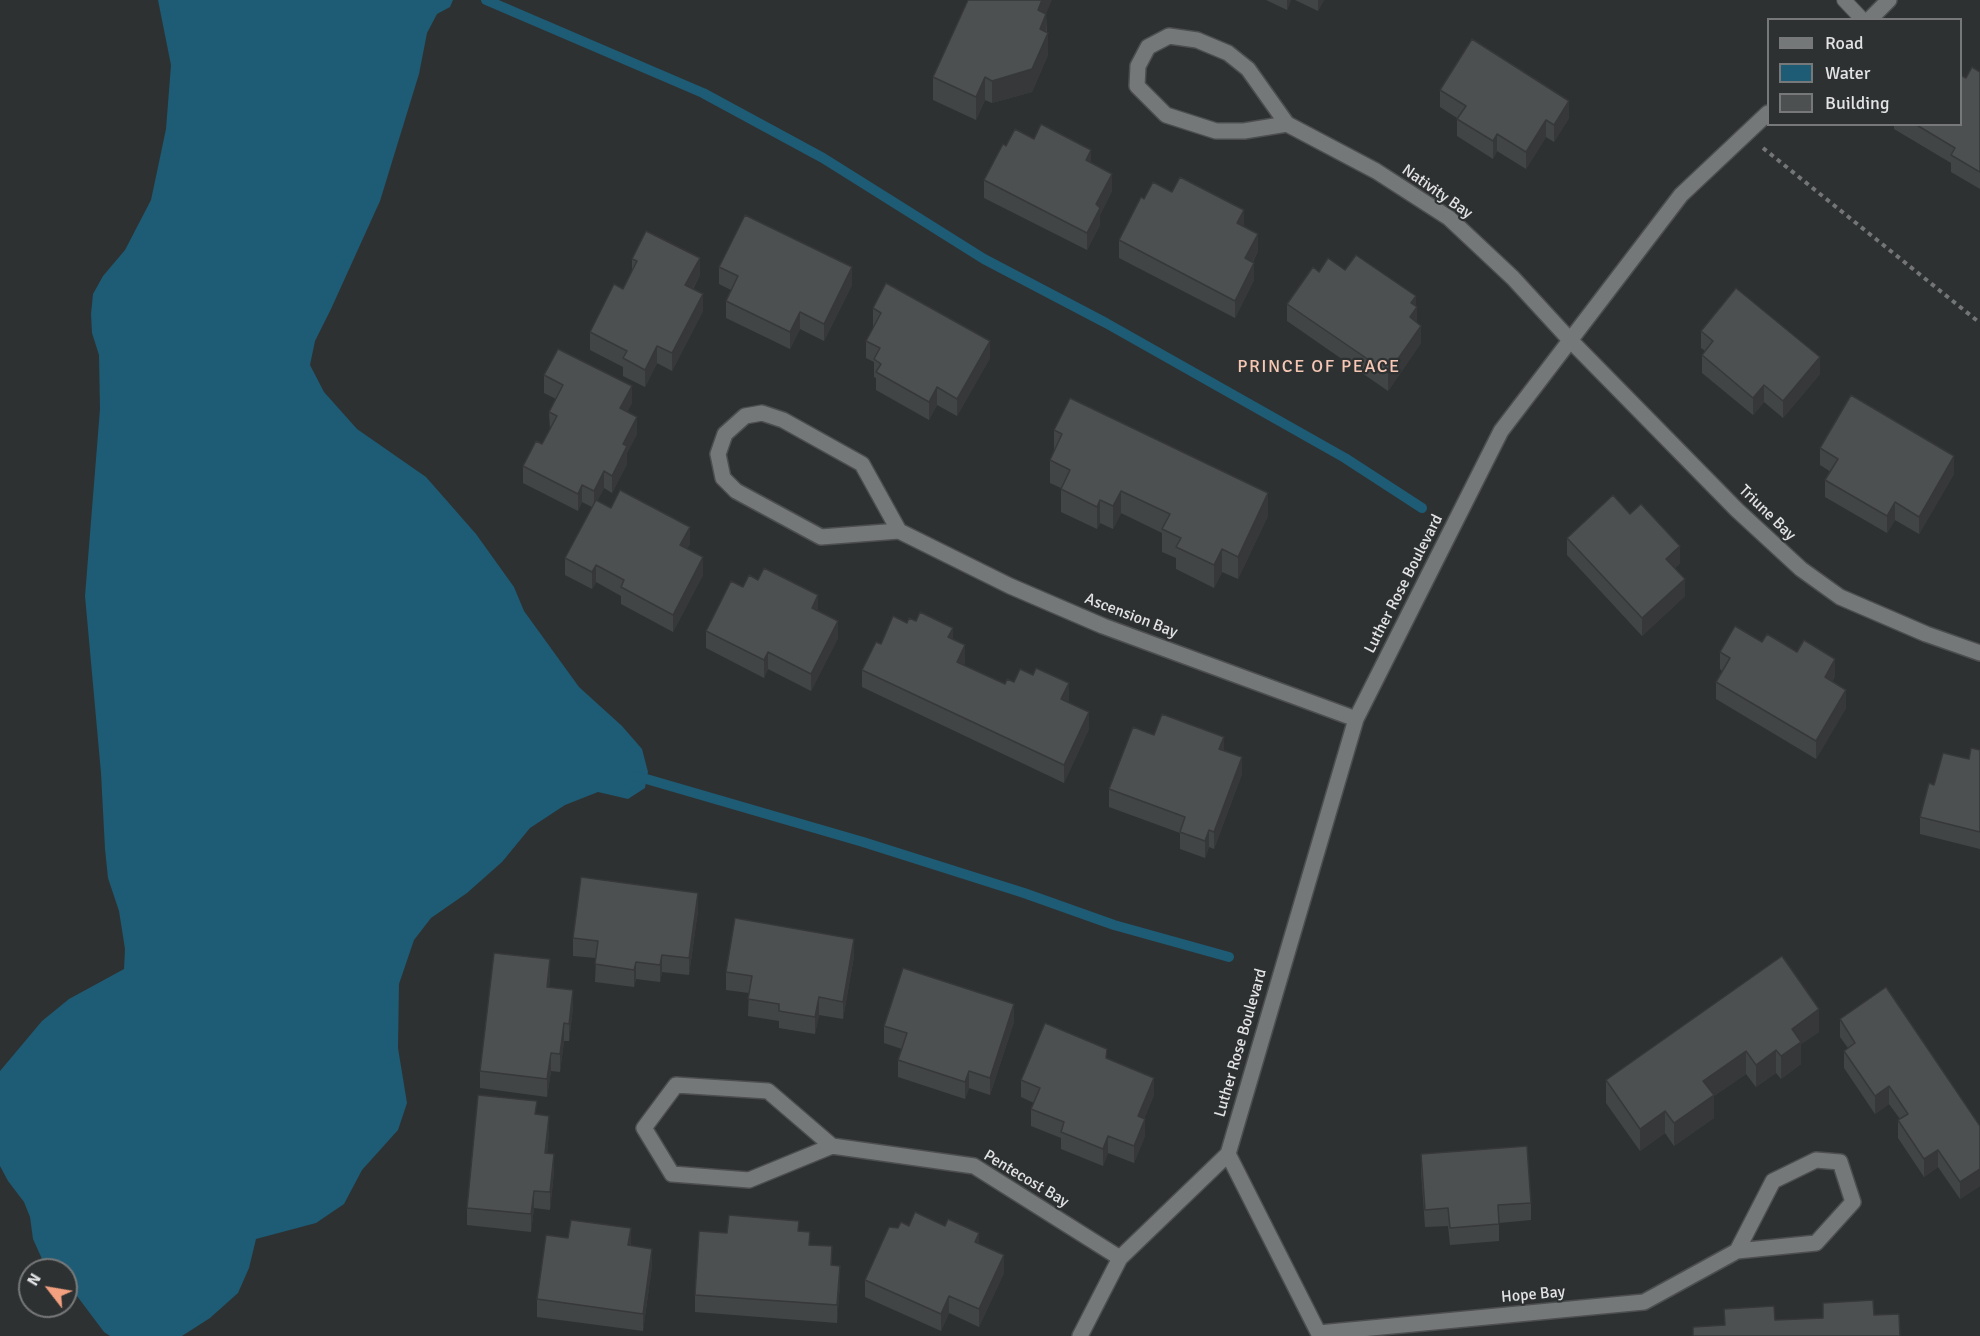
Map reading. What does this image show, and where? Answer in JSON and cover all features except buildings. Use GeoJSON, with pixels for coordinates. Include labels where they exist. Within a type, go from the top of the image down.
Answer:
{"type":"FeatureCollection","features":[{"type":"Feature","properties":{"kind":"street"},"geometry":{"type":"LineString","coordinates":[[1871,18],[1889,0]]}},
{"type":"Feature","properties":{"kind":"street","name":"Nativity Bay"},"geometry":{"type":"LineString","coordinates":[[1287,124],[1244,131],[1216,130],[1166,115],[1137,86],[1138,66],[1148,47],[1169,36],[1197,40],[1228,53],[1248,69],[1287,124],[1376,171],[1449,218],[1513,278],[1570,340]]}},
{"type":"Feature","properties":{"kind":"street","name":"Luther Rose Boulevard"},"geometry":{"type":"LineString","coordinates":[[1080,1336],[1120,1258],[1228,1154],[1356,719],[1501,431],[1681,195],[1767,114]]}},
{"type":"Feature","properties":{"kind":"street","name":"Triune Bay"},"geometry":{"type":"LineString","coordinates":[[1570,340],[1737,510],[1801,569],[1840,597],[1926,634],[1980,653]]}},
{"type":"Feature","properties":{"kind":"street"},"geometry":{"type":"LineString","coordinates":[[762,413],[783,420],[862,464],[899,531],[821,537],[736,491],[723,477],[721,470],[718,454],[725,434],[745,416],[762,413]]}},
{"type":"Feature","properties":{"kind":"street","name":"Ascension Bay"},"geometry":{"type":"LineString","coordinates":[[899,531],[1010,586],[1103,626],[1356,719]]}},
{"type":"Feature","properties":{"kind":"street"},"geometry":{"type":"LineString","coordinates":[[676,1085],[768,1091],[832,1146],[749,1180],[672,1174],[644,1128],[676,1085]]}},
{"type":"Feature","properties":{"kind":"street","name":"Pentecost Bay"},"geometry":{"type":"LineString","coordinates":[[832,1146],[974,1167],[1120,1258]]}},
{"type":"Feature","properties":{"kind":"street"},"geometry":{"type":"LineString","coordinates":[[1228,1154],[1320,1335]]}},
{"type":"Feature","properties":{"kind":"street","name":"Hope Bay"},"geometry":{"type":"LineString","coordinates":[[1320,1335],[1644,1302],[1737,1251],[1816,1243],[1853,1202],[1840,1162],[1816,1160],[1773,1181],[1737,1251]]}},
{"type":"Feature","properties":{"kind":"lane"},"geometry":{"type":"LineString","coordinates":[[1844,0],[1861,18]]}},
{"type":"Feature","properties":{"kind":"path"},"geometry":{"type":"LineString","coordinates":[[1747,134],[1980,323]]}},
{"type":"Feature","properties":{"kind":"water"},"geometry":{"type":"Polygon","coordinates":[[[158,0],[453,0],[450,7],[437,14],[427,33],[419,74],[380,201],[315,341],[310,365],[324,392],[357,429],[426,477],[476,534],[514,587],[524,611],[579,687],[622,726],[642,749],[648,772],[645,788],[628,799],[598,792],[565,805],[530,828],[502,862],[467,893],[431,918],[414,940],[399,984],[398,1048],[407,1103],[398,1130],[362,1170],[344,1204],[316,1223],[256,1239],[249,1268],[238,1293],[210,1318],[182,1336],[110,1336],[104,1332],[78,1297],[78,1258],[42,1258],[33,1239],[30,1217],[24,1202],[0,1166],[0,1071],[42,1021],[69,999],[124,969],[125,949],[119,911],[108,878],[85,596],[100,409],[99,355],[92,333],[91,314],[93,294],[103,276],[125,250],[151,200],[166,129],[171,65],[158,0]]]}},
{"type":"Feature","properties":{"kind":"waterway"},"geometry":{"type":"LineString","coordinates":[[486,0],[703,93],[823,158],[984,259],[1106,323],[1345,458],[1422,508]]}},
{"type":"Feature","properties":{"kind":"waterway"},"geometry":{"type":"LineString","coordinates":[[636,776],[863,842],[1024,893],[1114,925],[1229,957]]}},
{"type":"Feature","properties":{"kind":"district","name":"PRINCE OF PEACE"},"geometry":{"type":"Point","coordinates":[1319,367]}}]}
